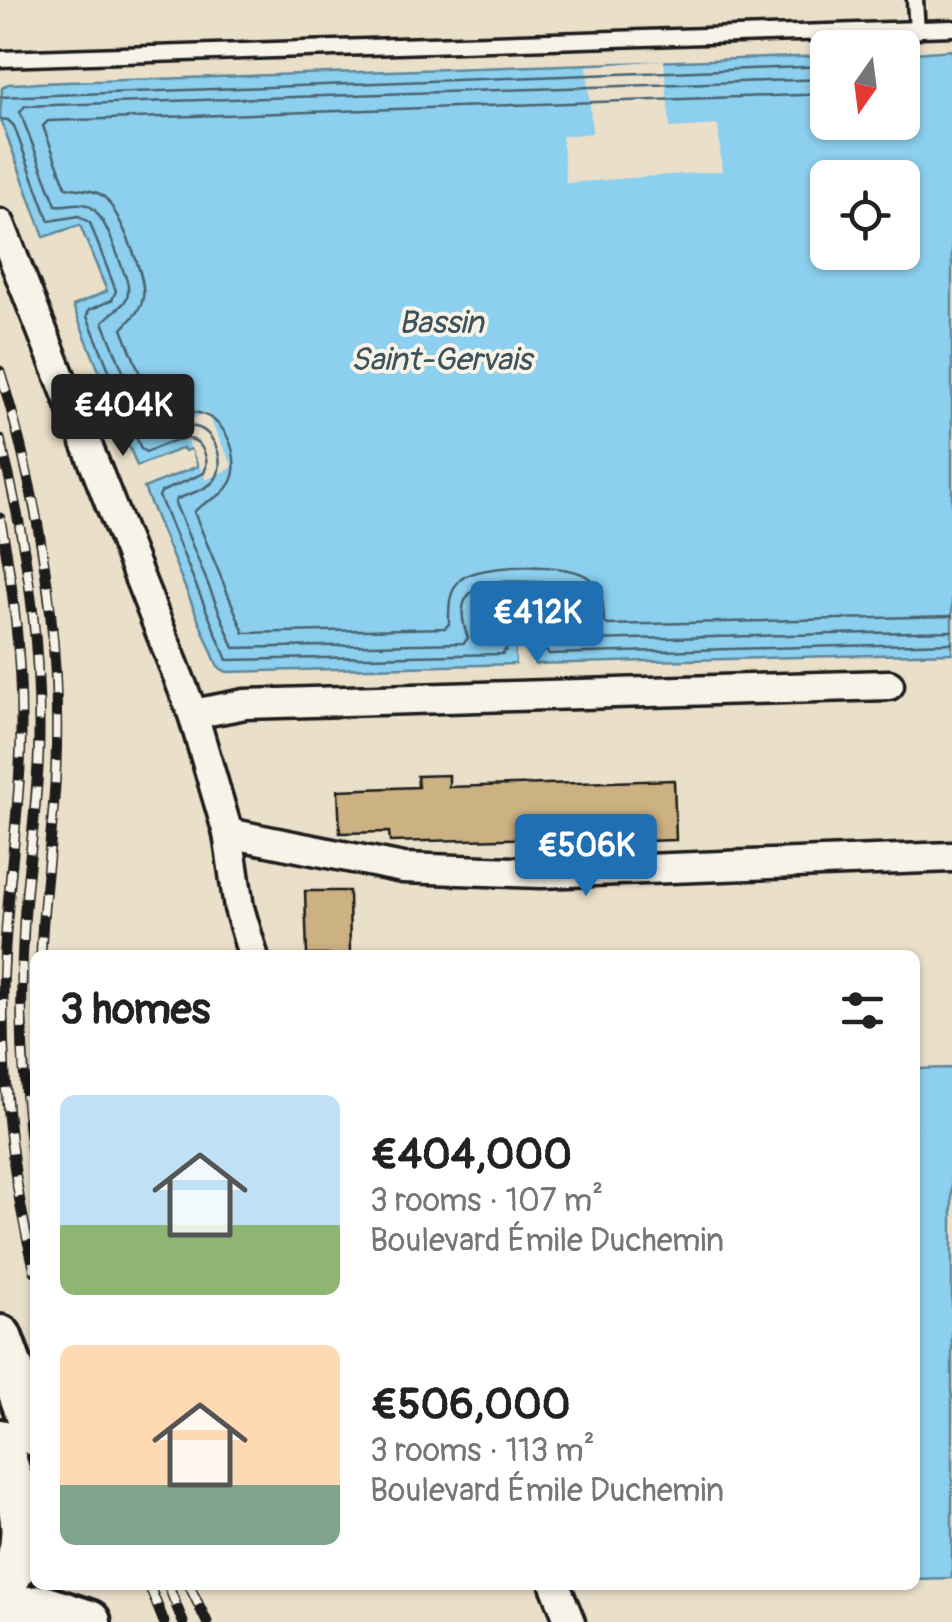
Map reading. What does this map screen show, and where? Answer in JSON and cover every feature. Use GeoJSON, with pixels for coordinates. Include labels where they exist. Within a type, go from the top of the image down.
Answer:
{"type":"FeatureCollection","features":[{"type":"Feature","properties":{"kind":"main road"},"geometry":{"type":"LineString","coordinates":[[0,1337],[30,1420]]}},
{"type":"Feature","properties":{"kind":"main road"},"geometry":{"type":"LineString","coordinates":[[0,1426],[30,1465]]}},
{"type":"Feature","properties":{"kind":"main road"},"geometry":{"type":"LineString","coordinates":[[0,1440],[20,1510],[22,1540],[20,1560],[0,1593]]}},
{"type":"Feature","properties":{"kind":"main road"},"geometry":{"type":"LineString","coordinates":[[0,1611],[43,1607],[92,1622],[85,1590]]}},
{"type":"Feature","properties":{"kind":"street"},"geometry":{"type":"LineString","coordinates":[[0,224],[193,714],[228,833],[239,908],[252,950]]}},
{"type":"Feature","properties":{"kind":"street"},"geometry":{"type":"LineString","coordinates":[[193,714],[245,704],[889,685]]}},
{"type":"Feature","properties":{"kind":"street"},"geometry":{"type":"LineString","coordinates":[[228,833],[422,869],[541,873],[676,865],[952,858]]}},
{"type":"Feature","properties":{"kind":"street"},"geometry":{"type":"LineString","coordinates":[[557,1590],[570,1622]]}},
{"type":"Feature","properties":{"kind":"lane"},"geometry":{"type":"LineString","coordinates":[[916,0],[918,30]]}},
{"type":"Feature","properties":{"kind":"lane"},"geometry":{"type":"LineString","coordinates":[[920,31],[952,28]]}},
{"type":"Feature","properties":{"kind":"lane"},"geometry":{"type":"LineString","coordinates":[[0,59],[810,34]]}},
{"type":"Feature","properties":{"kind":"water","name":"Bassin Saint-Gervais"},"geometry":{"type":"Polygon","coordinates":[[[952,50],[952,653],[535,664],[534,633],[545,623],[566,623],[565,606],[487,606],[487,625],[510,624],[516,632],[516,664],[227,672],[218,667],[144,488],[198,466],[192,449],[183,448],[137,466],[73,306],[107,291],[80,225],[44,237],[0,117],[2,88],[8,84],[810,57],[810,140],[920,140],[920,53],[952,50]]]}},
{"type":"Feature","properties":{"kind":"water"},"geometry":{"type":"Polygon","coordinates":[[[952,1068],[952,1578],[920,1579],[920,1069],[952,1068]]]}},
{"type":"Feature","properties":{"kind":"pier"},"geometry":{"type":"Polygon","coordinates":[[[664,60],[670,128],[718,125],[722,171],[566,183],[562,136],[592,133],[587,66],[664,60]]]}},
{"type":"Feature","properties":{"kind":"pier"},"geometry":{"type":"Polygon","coordinates":[[[206,412],[233,467],[206,480],[180,425],[206,412]]]}},
{"type":"Feature","properties":{"kind":"pier"},"geometry":{"type":"Polygon","coordinates":[[[566,605],[566,623],[545,623],[534,633],[535,664],[530,664],[529,631],[543,619],[561,618],[561,610],[491,611],[491,620],[512,619],[521,630],[521,664],[516,664],[516,632],[510,624],[487,625],[486,606],[566,605]]]}},
{"type":"Feature","properties":{"kind":"building"},"geometry":{"type":"Polygon","coordinates":[[[449,775],[449,787],[674,780],[676,840],[544,844],[543,838],[390,842],[389,832],[340,833],[338,790],[418,787],[417,776],[449,775]]]}},
{"type":"Feature","properties":{"kind":"building"},"geometry":{"type":"Polygon","coordinates":[[[305,891],[349,891],[350,950],[307,950],[305,891]]]}},
{"type":"Feature","properties":{"kind":"railway"},"geometry":{"type":"LineString","coordinates":[[0,371],[36,516],[55,664],[55,788],[41,950]]}},
{"type":"Feature","properties":{"kind":"railway"},"geometry":{"type":"LineString","coordinates":[[0,439],[29,585],[39,696],[22,986],[24,1080],[30,1134]]}},
{"type":"Feature","properties":{"kind":"railway"},"geometry":{"type":"LineString","coordinates":[[0,518],[14,610],[21,704],[20,767],[4,965],[4,1063],[10,1133],[30,1250]]}},
{"type":"Feature","properties":{"kind":"railway"},"geometry":{"type":"LineString","coordinates":[[151,1590],[164,1622]]}},
{"type":"Feature","properties":{"kind":"railway"},"geometry":{"type":"LineString","coordinates":[[170,1590],[183,1622]]}},
{"type":"Feature","properties":{"kind":"railway"},"geometry":{"type":"LineString","coordinates":[[191,1590],[207,1622]]}}]}
